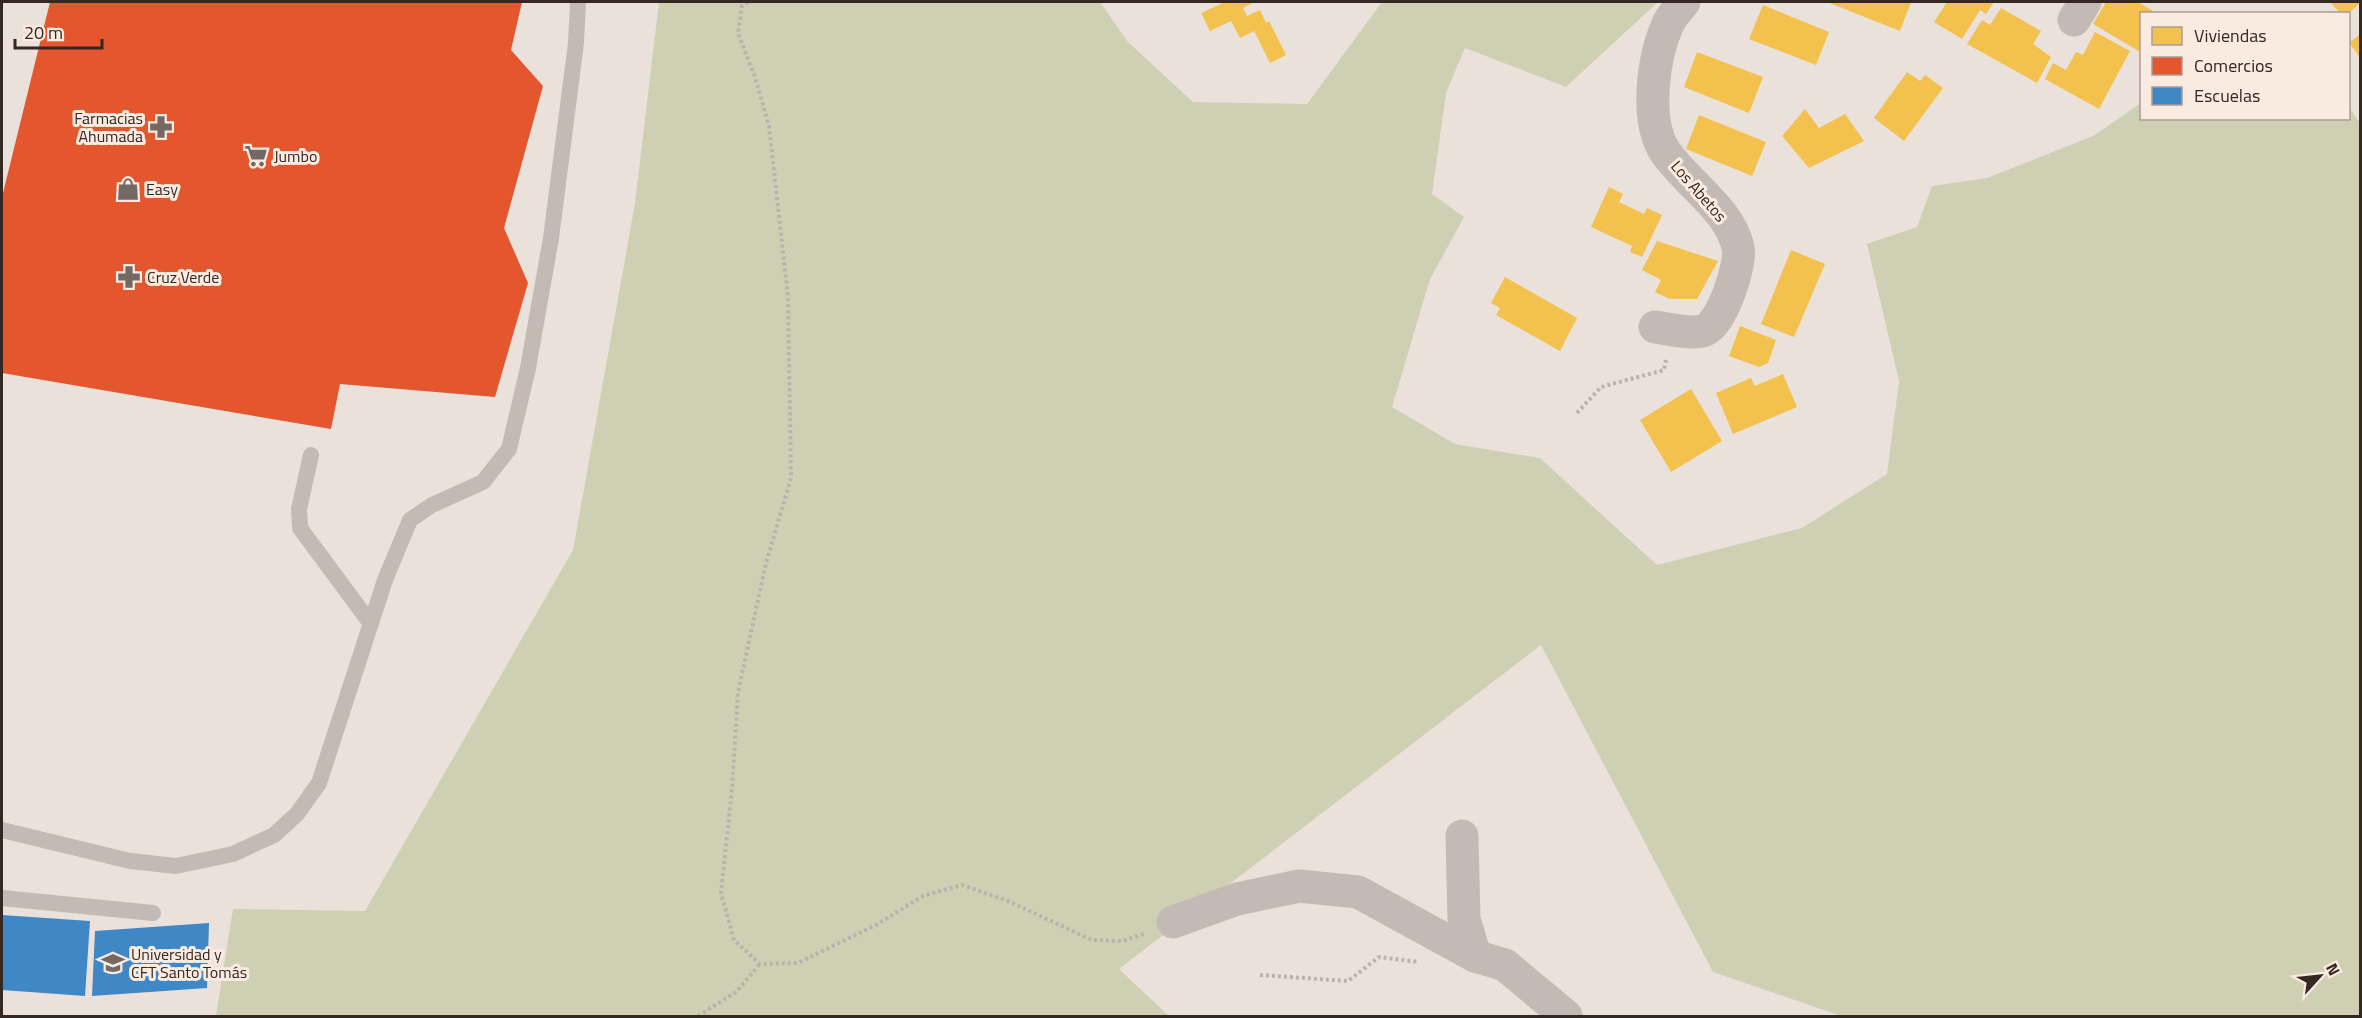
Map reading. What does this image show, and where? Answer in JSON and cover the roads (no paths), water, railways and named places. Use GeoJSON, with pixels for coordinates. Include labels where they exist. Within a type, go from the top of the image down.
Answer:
{"type":"FeatureCollection","features":[{"type":"Feature","properties":{"kind":"street","name":"Los Abetos"},"geometry":{"type":"LineString","coordinates":[[1661,342],[1682,331],[1705,330],[1716,320],[1727,297],[1738,262],[1738,248],[1729,226],[1665,151],[1656,125],[1652,94],[1658,56],[1668,22],[1684,2]]}},
{"type":"Feature","properties":{"kind":"street"},"geometry":{"type":"LineString","coordinates":[[1462,837],[1464,919],[1475,956]]}},
{"type":"Feature","properties":{"kind":"street"},"geometry":{"type":"LineString","coordinates":[[1173,922],[1237,899],[1299,886],[1358,892],[1475,956],[1505,965],[1566,1017]]}},
{"type":"Feature","properties":{"kind":"lane"},"geometry":{"type":"LineString","coordinates":[[2,830],[130,861],[176,866],[233,854],[274,835],[297,814],[319,783],[385,580],[410,520],[432,505],[483,482],[509,449],[528,368],[551,238],[576,44],[578,2]]}},
{"type":"Feature","properties":{"kind":"lane"},"geometry":{"type":"LineString","coordinates":[[311,455],[299,509],[300,528],[371,624]]}},
{"type":"Feature","properties":{"kind":"lane"},"geometry":{"type":"LineString","coordinates":[[2,898],[153,913]]}},
{"type":"Feature","properties":{"kind":"place","name":"Farmacias Ahumada"},"geometry":{"type":"Point","coordinates":[161,127]}},
{"type":"Feature","properties":{"kind":"place","name":"Jumbo"},"geometry":{"type":"Point","coordinates":[256,156]}},
{"type":"Feature","properties":{"kind":"place","name":"Easy"},"geometry":{"type":"Point","coordinates":[128,189]}},
{"type":"Feature","properties":{"kind":"place","name":"Cruz Verde"},"geometry":{"type":"Point","coordinates":[129,277]}},
{"type":"Feature","properties":{"kind":"place","name":"Universidad y CFT Santo Tomás"},"geometry":{"type":"Point","coordinates":[113,963]}}]}
